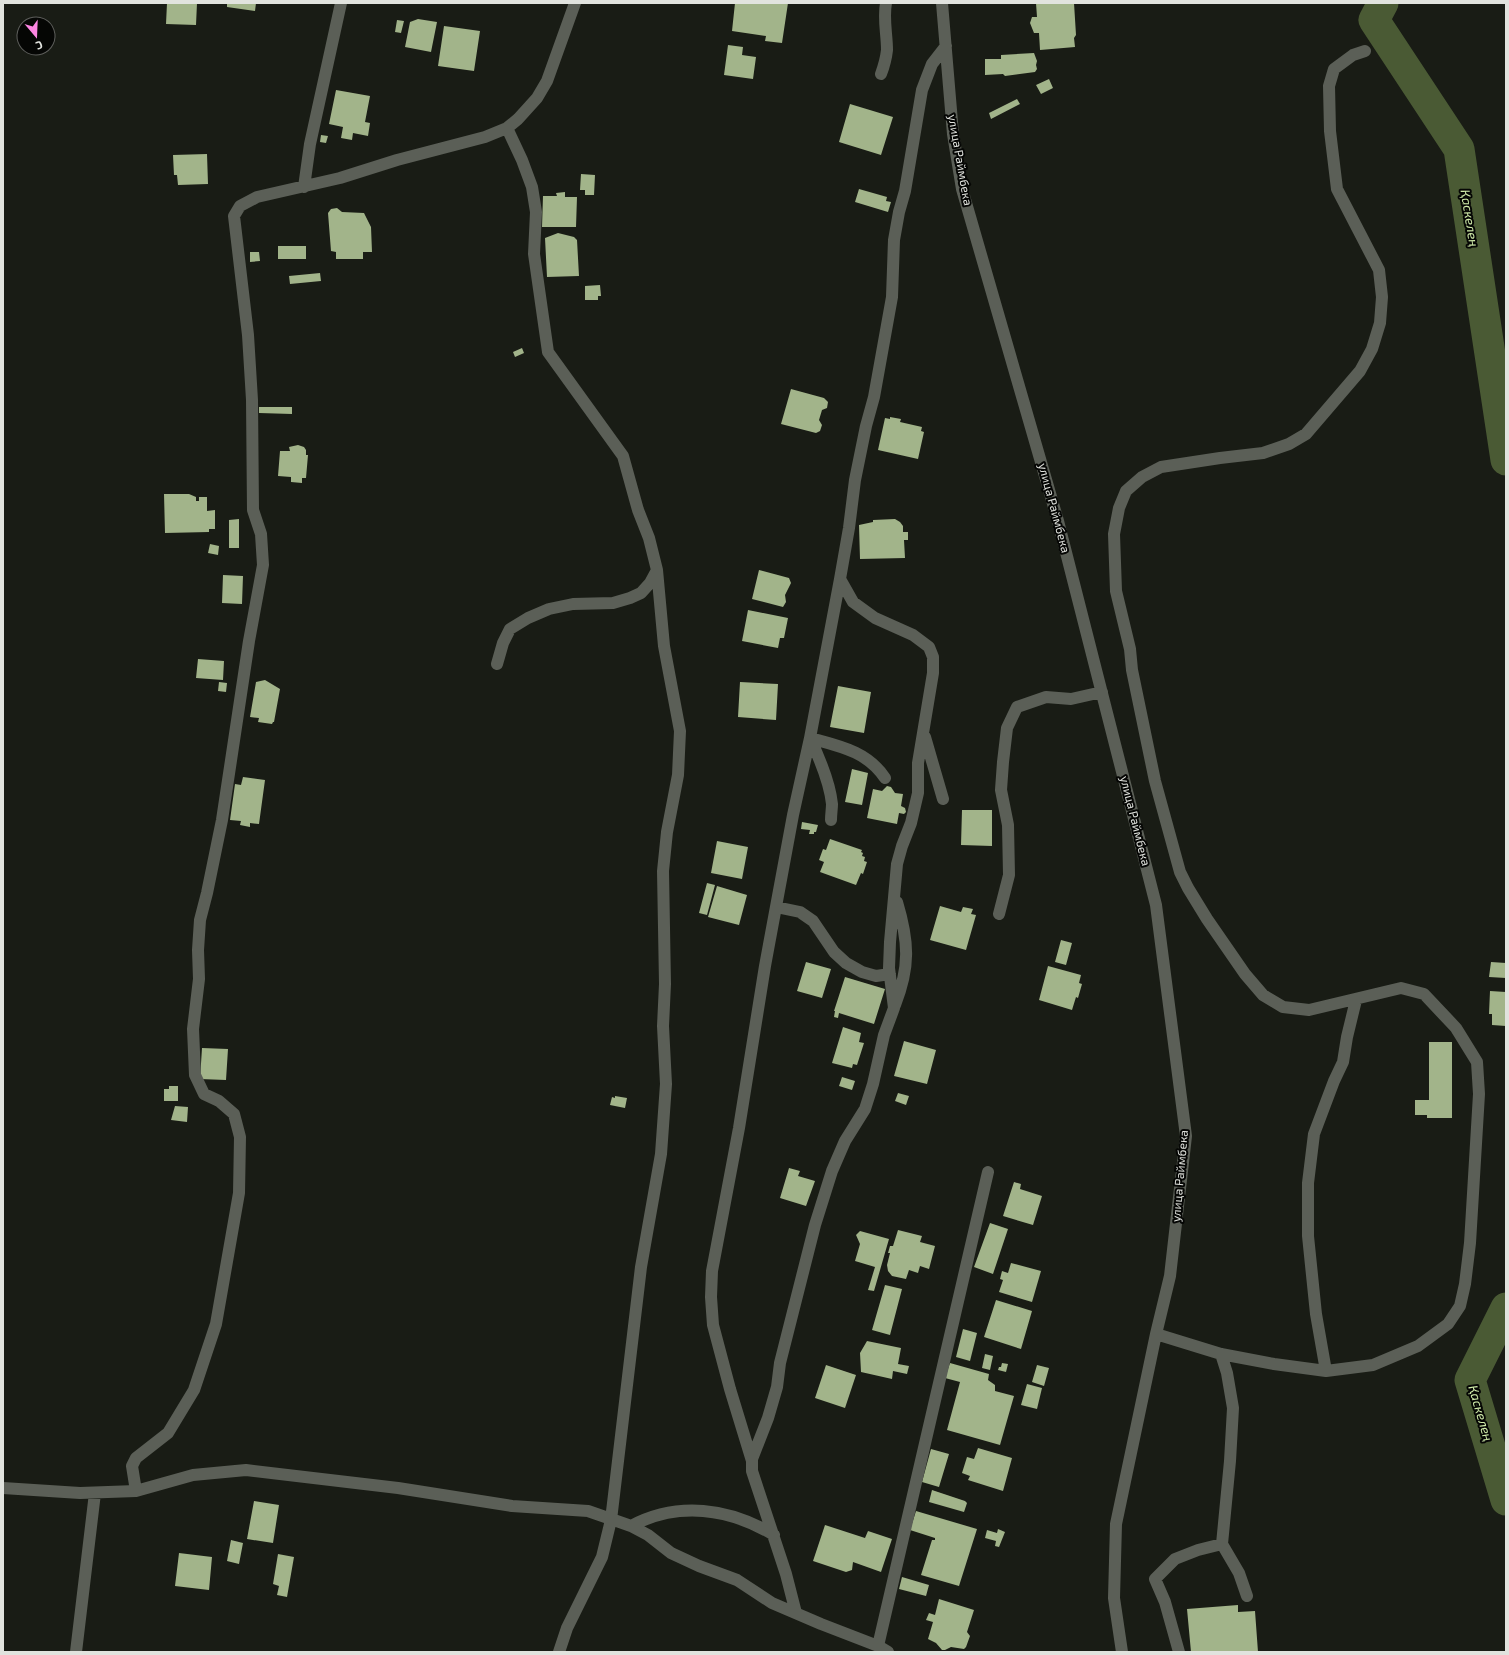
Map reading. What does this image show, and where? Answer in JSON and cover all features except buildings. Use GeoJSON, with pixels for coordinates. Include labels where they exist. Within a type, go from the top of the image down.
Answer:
{"type":"FeatureCollection","features":[{"type":"Feature","properties":{"kind":"street"},"geometry":{"type":"LineString","coordinates":[[304,187],[310,144],[341,3]]}},
{"type":"Feature","properties":{"kind":"street"},"geometry":{"type":"LineString","coordinates":[[136,1491],[132,1466],[136,1458],[168,1432],[194,1390],[216,1324],[239,1193],[240,1137],[234,1114],[218,1101],[204,1094],[195,1075],[193,1029],[199,979],[198,950],[200,920],[207,894],[222,820],[249,641],[263,566],[261,534],[254,510],[252,400],[248,335],[234,216],[240,206],[257,197],[340,178],[397,160],[485,137],[507,128],[518,119],[537,98],[547,81],[575,3]]}},
{"type":"Feature","properties":{"kind":"street"},"geometry":{"type":"LineString","coordinates":[[881,74],[886,61],[887,49],[884,14],[886,3]]}},
{"type":"Feature","properties":{"kind":"street","name":"улица Раймбека"},"geometry":{"type":"LineString","coordinates":[[942,3],[953,134],[962,189],[1058,521],[1156,905],[1186,1136],[1170,1276],[1156,1334],[1116,1524],[1114,1598],[1122,1652]]}},
{"type":"Feature","properties":{"kind":"street"},"geometry":{"type":"LineString","coordinates":[[752,1461],[730,1389],[714,1325],[711,1297],[712,1271],[739,1128],[754,1029],[776,907],[840,579],[849,528],[855,480],[866,426],[874,397],[892,297],[894,240],[899,212],[905,191],[922,90],[932,64],[946,46]]}},
{"type":"Feature","properties":{"kind":"street"},"geometry":{"type":"LineString","coordinates":[[1156,1334],[1221,1354],[1274,1364],[1326,1371],[1373,1365],[1418,1346],[1448,1324],[1460,1306],[1465,1284],[1470,1243],[1479,1094],[1477,1062],[1456,1028],[1424,994],[1401,988],[1356,1000],[1309,1010],[1283,1007],[1263,995],[1241,968],[1207,919],[1180,872],[1154,781],[1132,670],[1130,649],[1116,591],[1114,534],[1119,508],[1126,491],[1142,478],[1161,467],[1263,453],[1289,444],[1306,434],[1360,371],[1372,348],[1380,323],[1382,297],[1379,270],[1337,188],[1330,131],[1329,86],[1334,69],[1353,55],[1365,51]]}},
{"type":"Feature","properties":{"kind":"street"},"geometry":{"type":"LineString","coordinates":[[507,128],[522,160],[532,187],[536,212],[534,254],[548,352],[623,456],[657,570],[664,646],[680,731],[678,776],[667,832],[663,872],[666,1084],[661,1154],[641,1267],[610,1520],[602,1557],[567,1628],[559,1652]]}},
{"type":"Feature","properties":{"kind":"street"},"geometry":{"type":"LineString","coordinates":[[497,664],[503,643],[510,629],[528,618],[549,609],[574,604],[613,603],[630,598],[641,593],[650,583],[657,570]]}},
{"type":"Feature","properties":{"kind":"street"},"geometry":{"type":"LineString","coordinates":[[840,579],[853,602],[875,618],[913,635],[929,647],[933,658],[918,763],[918,793],[912,823],[902,846],[897,864],[890,942],[890,974],[894,1008]]}},
{"type":"Feature","properties":{"kind":"street"},"geometry":{"type":"LineString","coordinates":[[999,914],[1009,875],[1008,825],[1001,790],[1007,728],[1017,707],[1046,697],[1071,699],[1102,692]]}},
{"type":"Feature","properties":{"kind":"street"},"geometry":{"type":"LineString","coordinates":[[923,732],[943,799]]}},
{"type":"Feature","properties":{"kind":"street"},"geometry":{"type":"LineString","coordinates":[[810,738],[837,746],[865,757],[878,768],[885,778]]}},
{"type":"Feature","properties":{"kind":"street"},"geometry":{"type":"LineString","coordinates":[[810,738],[829,790],[832,804],[831,820]]}},
{"type":"Feature","properties":{"kind":"street"},"geometry":{"type":"LineString","coordinates":[[796,1613],[774,1535],[752,1471],[752,1461],[768,1418],[777,1388],[780,1363],[800,1281],[830,1178],[845,1141],[865,1109],[873,1084],[884,1035],[903,984],[907,956],[902,919],[895,896]]}},
{"type":"Feature","properties":{"kind":"street"},"geometry":{"type":"LineString","coordinates":[[776,907],[800,912],[813,921],[834,952],[862,972],[876,976],[890,974]]}},
{"type":"Feature","properties":{"kind":"street"},"geometry":{"type":"LineString","coordinates":[[1326,1371],[1316,1314],[1308,1236],[1308,1182],[1314,1134],[1334,1081],[1343,1062],[1347,1037],[1356,1000]]}},
{"type":"Feature","properties":{"kind":"street"},"geometry":{"type":"LineString","coordinates":[[3,1488],[95,1493],[136,1491],[193,1475],[246,1470],[398,1488],[512,1506],[588,1511],[604,1516],[610,1520],[631,1526],[648,1535],[671,1553],[699,1566],[737,1580],[772,1603],[883,1649],[988,1172]]}},
{"type":"Feature","properties":{"kind":"street"},"geometry":{"type":"LineString","coordinates":[[1221,1354],[1227,1374],[1233,1408],[1230,1461],[1222,1544],[1239,1573],[1248,1596]]}},
{"type":"Feature","properties":{"kind":"street"},"geometry":{"type":"LineString","coordinates":[[76,1652],[95,1493]]}},
{"type":"Feature","properties":{"kind":"street"},"geometry":{"type":"LineString","coordinates":[[631,1526],[646,1518],[664,1512],[699,1510],[722,1513],[758,1526],[774,1535]]}},
{"type":"Feature","properties":{"kind":"street"},"geometry":{"type":"LineString","coordinates":[[1179,1652],[1165,1602],[1155,1579],[1175,1559],[1198,1550],[1222,1544]]}},
{"type":"Feature","properties":{"kind":"waterway","name":"Қаскелең"},"geometry":{"type":"LineString","coordinates":[[1383,3],[1374,20],[1459,149],[1506,460]]}},
{"type":"Feature","properties":{"kind":"waterway","name":"Қаскелең"},"geometry":{"type":"LineString","coordinates":[[1506,1308],[1470,1380],[1506,1500]]}}]}
